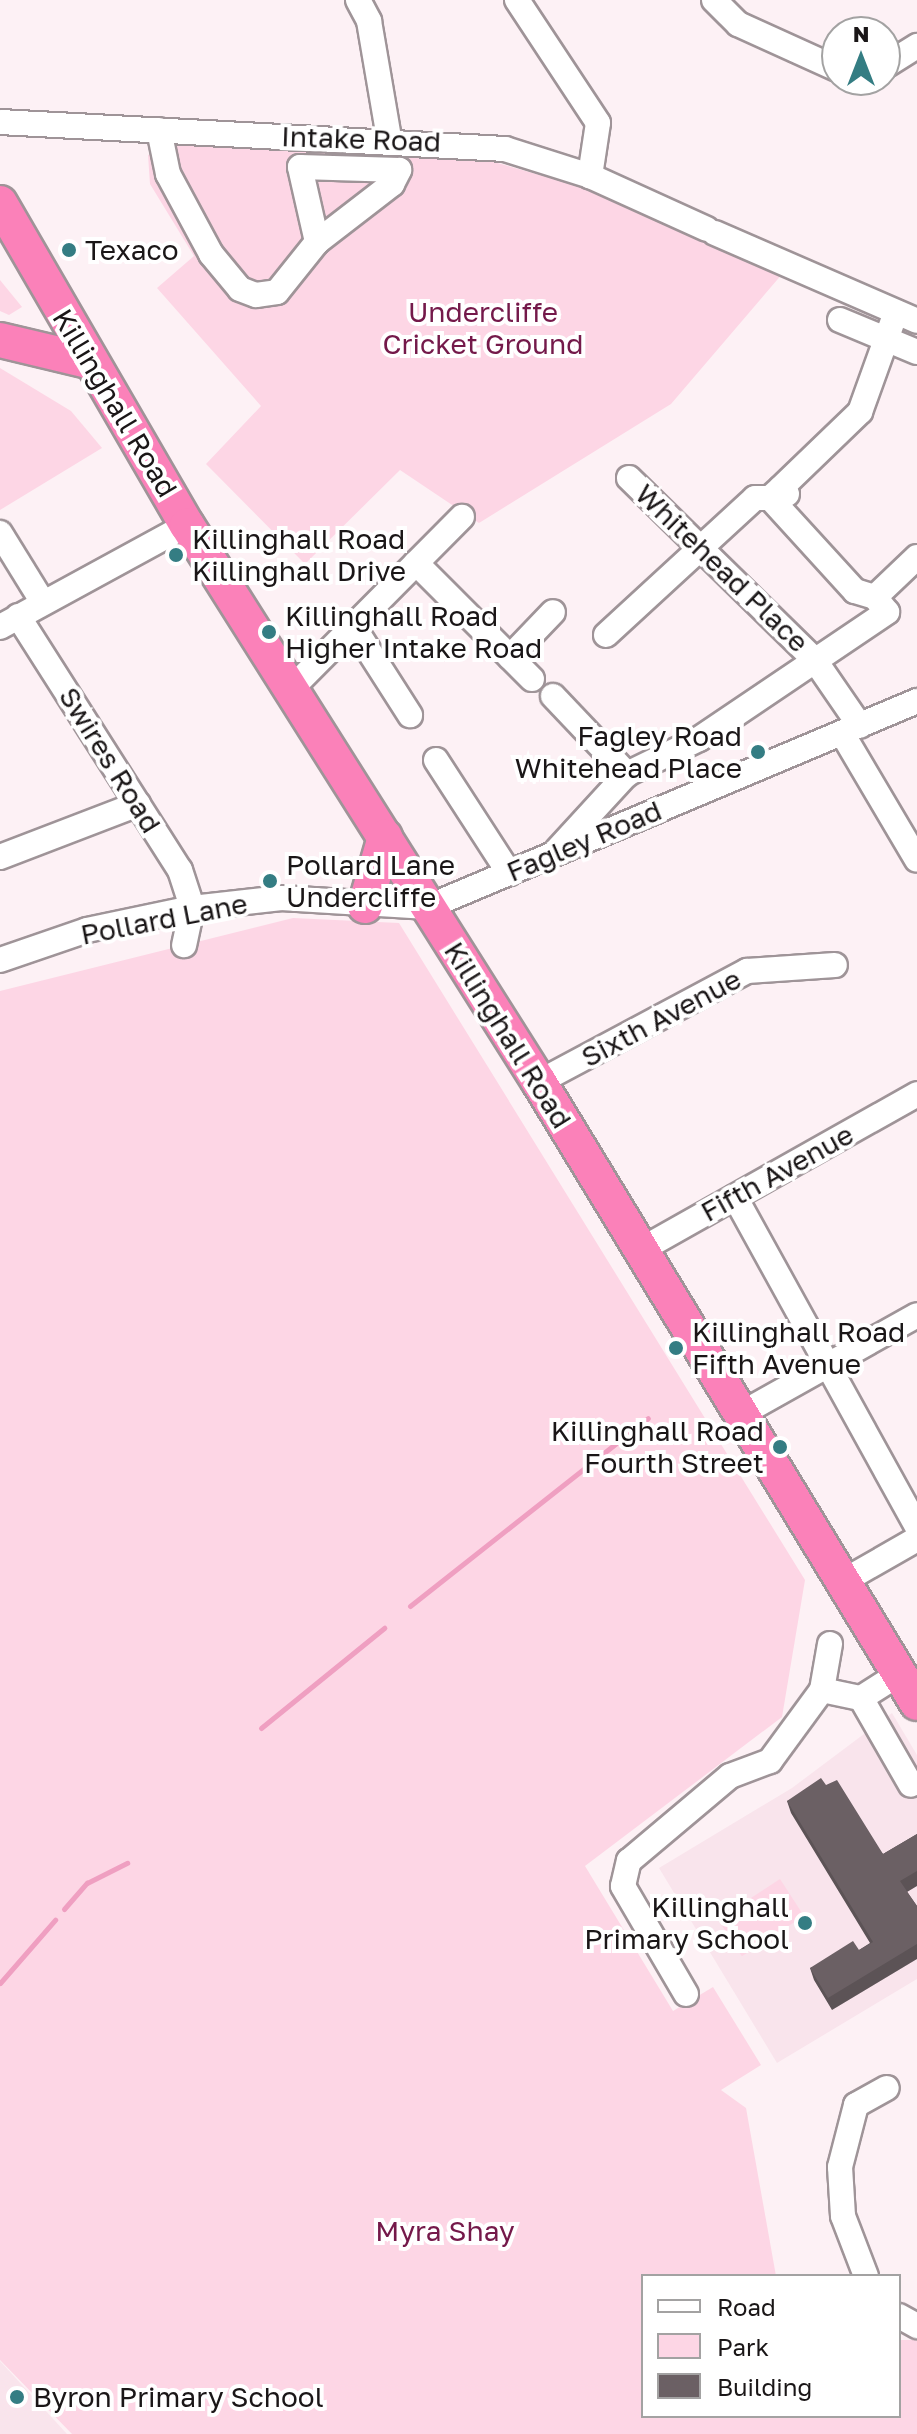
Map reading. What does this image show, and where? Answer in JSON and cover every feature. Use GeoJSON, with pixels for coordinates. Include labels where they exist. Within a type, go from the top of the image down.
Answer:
{"type":"FeatureCollection","features":[{"type":"Feature","properties":{"kind":"highway","name":"Killinghall Road"},"geometry":{"type":"LineString","coordinates":[[0,203],[88,361],[187,525],[539,1082],[637,1252],[917,1703]]}},
{"type":"Feature","properties":{"kind":"highway"},"geometry":{"type":"LineString","coordinates":[[0,340],[88,361]]}},
{"type":"Feature","properties":{"kind":"highway"},"geometry":{"type":"LineString","coordinates":[[365,906],[385,837]]}},
{"type":"Feature","properties":{"kind":"street"},"geometry":{"type":"LineString","coordinates":[[358,0],[369,21],[389,138]]}},
{"type":"Feature","properties":{"kind":"street"},"geometry":{"type":"LineString","coordinates":[[517,0],[598,123],[590,176]]}},
{"type":"Feature","properties":{"kind":"street"},"geometry":{"type":"LineString","coordinates":[[714,0],[738,24],[821,62]]}},
{"type":"Feature","properties":{"kind":"street","name":"Intake Road"},"geometry":{"type":"LineString","coordinates":[[0,122],[389,138],[505,149],[590,176],[907,316]]}},
{"type":"Feature","properties":{"kind":"street"},"geometry":{"type":"LineString","coordinates":[[159,130],[178,196],[240,289],[277,292],[317,242]]}},
{"type":"Feature","properties":{"kind":"street"},"geometry":{"type":"LineString","coordinates":[[606,635],[755,498],[780,493],[860,412],[887,339],[907,316]]}},
{"type":"Feature","properties":{"kind":"street"},"geometry":{"type":"LineString","coordinates":[[840,320],[917,352]]}},
{"type":"Feature","properties":{"kind":"street","name":"Whitehead Place"},"geometry":{"type":"LineString","coordinates":[[629,478],[814,659],[917,860]]}},
{"type":"Feature","properties":{"kind":"street"},"geometry":{"type":"LineString","coordinates":[[780,493],[855,591],[875,597],[917,557]]}},
{"type":"Feature","properties":{"kind":"street"},"geometry":{"type":"LineString","coordinates":[[290,690],[462,517]]}},
{"type":"Feature","properties":{"kind":"street"},"geometry":{"type":"LineString","coordinates":[[9,621],[187,525]]}},
{"type":"Feature","properties":{"kind":"street"},"geometry":{"type":"LineString","coordinates":[[0,533],[42,601]]}},
{"type":"Feature","properties":{"kind":"street"},"geometry":{"type":"LineString","coordinates":[[416,563],[532,679]]}},
{"type":"Feature","properties":{"kind":"street","name":"Whitehead Place"},"geometry":{"type":"LineString","coordinates":[[814,659],[887,612],[875,597]]}},
{"type":"Feature","properties":{"kind":"street"},"geometry":{"type":"LineString","coordinates":[[510,657],[553,612]]}},
{"type":"Feature","properties":{"kind":"street","name":"Swires Road"},"geometry":{"type":"LineString","coordinates":[[9,621],[138,804],[180,870],[192,908]]}},
{"type":"Feature","properties":{"kind":"street"},"geometry":{"type":"LineString","coordinates":[[353,626],[410,715]]}},
{"type":"Feature","properties":{"kind":"street"},"geometry":{"type":"LineString","coordinates":[[555,854],[627,774],[699,739],[814,659]]}},
{"type":"Feature","properties":{"kind":"street"},"geometry":{"type":"LineString","coordinates":[[553,696],[627,774]]}},
{"type":"Feature","properties":{"kind":"street","name":"Fagley Road"},"geometry":{"type":"LineString","coordinates":[[428,907],[851,729],[915,707]]}},
{"type":"Feature","properties":{"kind":"street"},"geometry":{"type":"LineString","coordinates":[[436,760],[509,873]]}},
{"type":"Feature","properties":{"kind":"street"},"geometry":{"type":"LineString","coordinates":[[0,857],[138,804]]}},
{"type":"Feature","properties":{"kind":"street","name":"Pollard Lane"},"geometry":{"type":"LineString","coordinates":[[0,960],[87,930],[192,908],[281,898],[365,906],[428,907]]}},
{"type":"Feature","properties":{"kind":"street"},"geometry":{"type":"LineString","coordinates":[[184,945],[192,908]]}},
{"type":"Feature","properties":{"kind":"street","name":"Sixth Avenue"},"geometry":{"type":"LineString","coordinates":[[539,1082],[747,971],[835,965]]}},
{"type":"Feature","properties":{"kind":"street","name":"Fifth Avenue"},"geometry":{"type":"LineString","coordinates":[[637,1252],[917,1094]]}},
{"type":"Feature","properties":{"kind":"street"},"geometry":{"type":"LineString","coordinates":[[735,1197],[917,1527]]}},
{"type":"Feature","properties":{"kind":"street"},"geometry":{"type":"LineString","coordinates":[[739,1415],[917,1315]]}},
{"type":"Feature","properties":{"kind":"street"},"geometry":{"type":"LineString","coordinates":[[842,1582],[917,1539]]}},
{"type":"Feature","properties":{"kind":"street"},"geometry":{"type":"LineString","coordinates":[[686,1994],[623,1886],[629,1861],[730,1776],[770,1761],[822,1690],[830,1644]]}},
{"type":"Feature","properties":{"kind":"street"},"geometry":{"type":"LineString","coordinates":[[822,1690],[861,1698],[899,1674]]}},
{"type":"Feature","properties":{"kind":"street"},"geometry":{"type":"LineString","coordinates":[[861,1698],[911,1785]]}},
{"type":"Feature","properties":{"kind":"street"},"geometry":{"type":"LineString","coordinates":[[865,2274],[843,2216],[840,2167],[856,2105],[887,2088]]}},
{"type":"Feature","properties":{"kind":"shaded area","name":"Killinghall Primary School"},"geometry":{"type":"Polygon","coordinates":[[[892,1713],[917,1755],[917,1979],[777,2063],[659,1868],[792,1788],[892,1713]]]}},
{"type":"Feature","properties":{"kind":"shaded area","name":"Byron Primary School"},"geometry":{"type":"Polygon","coordinates":[[[0,2361],[67,2434],[0,2434],[0,2361]]]}},
{"type":"Feature","properties":{"kind":"green space","name":"Undercliffe Cricket Ground"},"geometry":{"type":"Polygon","coordinates":[[[183,137],[480,158],[596,191],[783,273],[671,404],[479,523],[400,470],[305,564],[206,464],[261,406],[157,288],[194,256],[150,184],[148,155],[171,151],[183,137]]]}},
{"type":"Feature","properties":{"kind":"green space"},"geometry":{"type":"Polygon","coordinates":[[[0,280],[22,307],[9,315],[0,311],[0,280]]]}},
{"type":"Feature","properties":{"kind":"green space"},"geometry":{"type":"Polygon","coordinates":[[[0,368],[71,411],[102,448],[0,510],[0,368]]]}},
{"type":"Feature","properties":{"kind":"green space","name":"Myra Shay"},"geometry":{"type":"Polygon","coordinates":[[[293,918],[399,923],[805,1580],[782,1717],[585,1866],[673,2011],[713,1987],[761,2065],[721,2090],[746,2108],[776,2274],[641,2274],[641,2418],[901,2418],[901,2340],[917,2340],[917,2434],[72,2434],[0,2360],[0,991],[293,918]]]}},
{"type":"Feature","properties":{"kind":"green space"},"geometry":{"type":"Polygon","coordinates":[[[780,1879],[804,1916],[742,1956],[718,1919],[780,1879]]]}},
{"type":"Feature","properties":{"kind":"building"},"geometry":{"type":"Polygon","coordinates":[[[821,1778],[826,1785],[837,1780],[883,1854],[917,1834],[917,1871],[900,1881],[917,1906],[917,1944],[828,1998],[810,1968],[853,1941],[859,1950],[873,1942],[787,1801],[821,1778]]]}},
{"type":"Feature","properties":{"kind":"waterway"},"geometry":{"type":"LineString","coordinates":[[410,1606],[648,1418]]}},
{"type":"Feature","properties":{"kind":"waterway"},"geometry":{"type":"LineString","coordinates":[[261,1728],[384,1628]]}},
{"type":"Feature","properties":{"kind":"waterway"},"geometry":{"type":"LineString","coordinates":[[64,1909],[87,1883],[127,1863]]}},
{"type":"Feature","properties":{"kind":"waterway"},"geometry":{"type":"LineString","coordinates":[[0,1983],[55,1920]]}},
{"type":"Feature","properties":{"kind":"place","name":"Texaco"},"geometry":{"type":"Point","coordinates":[69,250]}},
{"type":"Feature","properties":{"kind":"place","name":"Killinghall Road Killinghall Drive"},"geometry":{"type":"Point","coordinates":[176,555]}},
{"type":"Feature","properties":{"kind":"place","name":"Killinghall Road Higher Intake Road"},"geometry":{"type":"Point","coordinates":[269,632]}},
{"type":"Feature","properties":{"kind":"place","name":"Fagley Road Whitehead Place"},"geometry":{"type":"Point","coordinates":[758,752]}},
{"type":"Feature","properties":{"kind":"place","name":"Pollard Lane Undercliffe"},"geometry":{"type":"Point","coordinates":[270,881]}},
{"type":"Feature","properties":{"kind":"place","name":"Killinghall Road Fifth Avenue"},"geometry":{"type":"Point","coordinates":[676,1348]}},
{"type":"Feature","properties":{"kind":"place","name":"Killinghall Road Fourth Street"},"geometry":{"type":"Point","coordinates":[780,1447]}},
{"type":"Feature","properties":{"kind":"place","name":"Killinghall Primary School"},"geometry":{"type":"Point","coordinates":[805,1923]}},
{"type":"Feature","properties":{"kind":"place","name":"Byron Primary School"},"geometry":{"type":"Point","coordinates":[17,2397]}}]}
